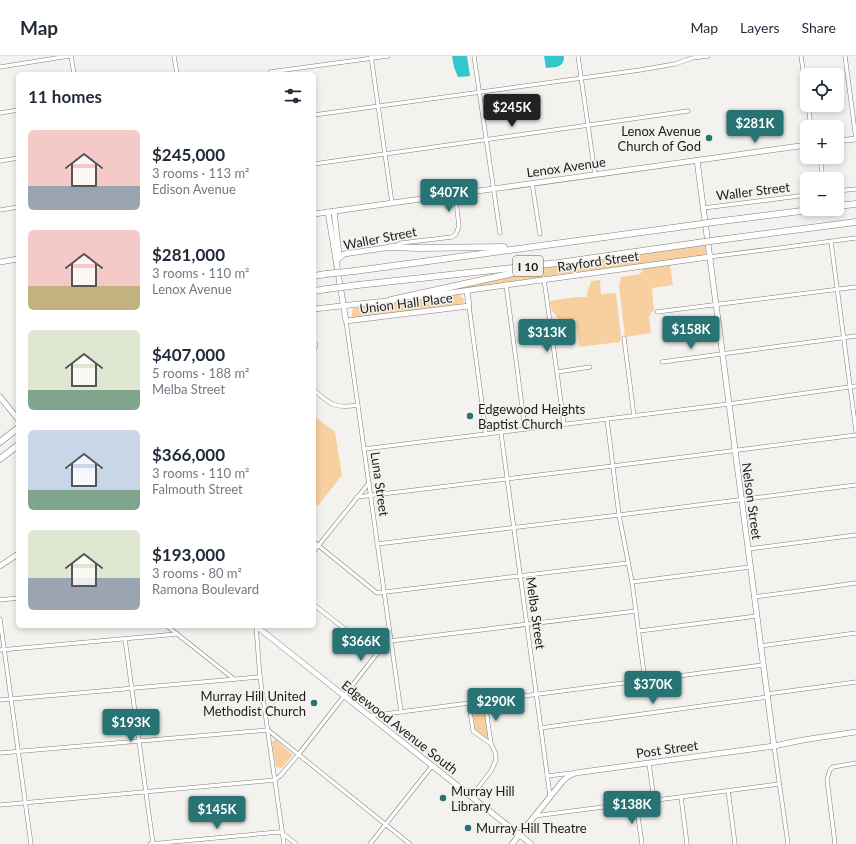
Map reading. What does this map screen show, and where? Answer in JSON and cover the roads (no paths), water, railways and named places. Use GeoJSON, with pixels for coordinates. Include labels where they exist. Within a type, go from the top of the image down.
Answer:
{"type":"FeatureCollection","features":[{"type":"Feature","properties":{"kind":"highway"},"geometry":{"type":"LineString","coordinates":[[844,205],[856,204]]}},
{"type":"Feature","properties":{"kind":"highway","name":"I 10"},"geometry":{"type":"LineString","coordinates":[[316,276],[800,211]]}},
{"type":"Feature","properties":{"kind":"highway","name":"I 10"},"geometry":{"type":"LineString","coordinates":[[316,291],[558,263],[856,222]]}},
{"type":"Feature","properties":{"kind":"highway"},"geometry":{"type":"LineString","coordinates":[[391,247],[503,247],[569,242]]}},
{"type":"Feature","properties":{"kind":"highway"},"geometry":{"type":"LineString","coordinates":[[391,300],[558,263]]}},
{"type":"Feature","properties":{"kind":"highway"},"geometry":{"type":"LineString","coordinates":[[0,442],[16,430]]}},
{"type":"Feature","properties":{"kind":"highway"},"geometry":{"type":"LineString","coordinates":[[0,459],[16,447]]}},
{"type":"Feature","properties":{"kind":"street"},"geometry":{"type":"LineString","coordinates":[[0,66],[70,56],[74,72]]}},
{"type":"Feature","properties":{"kind":"street"},"geometry":{"type":"LineString","coordinates":[[174,56],[177,72]]}},
{"type":"Feature","properties":{"kind":"street"},"geometry":{"type":"LineString","coordinates":[[276,72],[371,57],[388,56]]}},
{"type":"Feature","properties":{"kind":"street"},"geometry":{"type":"LineString","coordinates":[[474,56],[500,232]]}},
{"type":"Feature","properties":{"kind":"street"},"geometry":{"type":"LineString","coordinates":[[578,56],[594,174]]}},
{"type":"Feature","properties":{"kind":"street"},"geometry":{"type":"LineString","coordinates":[[316,115],[640,70],[675,64],[692,58],[708,56]]}},
{"type":"Feature","properties":{"kind":"street"},"geometry":{"type":"LineString","coordinates":[[801,56],[803,68]]}},
{"type":"Feature","properties":{"kind":"street"},"geometry":{"type":"LineString","coordinates":[[844,140],[856,139],[845,56]]}},
{"type":"Feature","properties":{"kind":"street"},"geometry":{"type":"LineString","coordinates":[[371,57],[392,203]]}},
{"type":"Feature","properties":{"kind":"street"},"geometry":{"type":"LineString","coordinates":[[0,113],[16,110]]}},
{"type":"Feature","properties":{"kind":"street"},"geometry":{"type":"LineString","coordinates":[[316,164],[688,111]]}},
{"type":"Feature","properties":{"kind":"street","name":"Lenox Avenue"},"geometry":{"type":"LineString","coordinates":[[316,214],[532,182],[800,146]]}},
{"type":"Feature","properties":{"kind":"street"},"geometry":{"type":"LineString","coordinates":[[0,161],[16,158]]}},
{"type":"Feature","properties":{"kind":"street","name":"Nelson Street"},"geometry":{"type":"LineString","coordinates":[[696,160],[760,646],[788,844]]}},
{"type":"Feature","properties":{"kind":"street"},"geometry":{"type":"LineString","coordinates":[[532,182],[540,234]]}},
{"type":"Feature","properties":{"kind":"street"},"geometry":{"type":"LineString","coordinates":[[844,190],[856,189]]}},
{"type":"Feature","properties":{"kind":"street","name":"Waller Street"},"geometry":{"type":"LineString","coordinates":[[337,260],[344,254],[452,237],[456,234],[459,226],[455,193]]}},
{"type":"Feature","properties":{"kind":"street","name":"Waller Street"},"geometry":{"type":"LineString","coordinates":[[703,208],[800,196]]}},
{"type":"Feature","properties":{"kind":"street"},"geometry":{"type":"LineString","coordinates":[[0,210],[16,207]]}},
{"type":"Feature","properties":{"kind":"street","name":"Luna Street"},"geometry":{"type":"LineString","coordinates":[[331,211],[335,258],[337,260],[344,306],[401,712]]}},
{"type":"Feature","properties":{"kind":"street","name":"Rayford Street"},"geometry":{"type":"LineString","coordinates":[[344,306],[467,291],[506,284],[856,238]]}},
{"type":"Feature","properties":{"kind":"street"},"geometry":{"type":"LineString","coordinates":[[831,242],[856,431]]}},
{"type":"Feature","properties":{"kind":"street"},"geometry":{"type":"LineString","coordinates":[[0,262],[16,259]]}},
{"type":"Feature","properties":{"kind":"street"},"geometry":{"type":"LineString","coordinates":[[544,279],[564,424]]}},
{"type":"Feature","properties":{"kind":"street"},"geometry":{"type":"LineString","coordinates":[[506,284],[525,430]]}},
{"type":"Feature","properties":{"kind":"street"},"geometry":{"type":"LineString","coordinates":[[657,312],[716,306],[856,287]]}},
{"type":"Feature","properties":{"kind":"street"},"geometry":{"type":"LineString","coordinates":[[467,291],[486,434]]}},
{"type":"Feature","properties":{"kind":"street"},"geometry":{"type":"LineString","coordinates":[[316,310],[344,306]]}},
{"type":"Feature","properties":{"kind":"street","name":"Union Hall Place"},"geometry":{"type":"LineString","coordinates":[[346,321],[469,306]]}},
{"type":"Feature","properties":{"kind":"street"},"geometry":{"type":"LineString","coordinates":[[662,362],[856,336]]}},
{"type":"Feature","properties":{"kind":"street"},"geometry":{"type":"LineString","coordinates":[[624,338],[634,416]]}},
{"type":"Feature","properties":{"kind":"street"},"geometry":{"type":"LineString","coordinates":[[557,372],[590,367]]}},
{"type":"Feature","properties":{"kind":"street"},"geometry":{"type":"LineString","coordinates":[[364,449],[729,404],[856,386]]}},
{"type":"Feature","properties":{"kind":"street"},"geometry":{"type":"LineString","coordinates":[[316,392],[335,406],[346,407],[358,405]]}},
{"type":"Feature","properties":{"kind":"street"},"geometry":{"type":"LineString","coordinates":[[0,397],[16,417]]}},
{"type":"Feature","properties":{"kind":"street"},"geometry":{"type":"LineString","coordinates":[[607,419],[619,515],[632,582],[645,681]]}},
{"type":"Feature","properties":{"kind":"street","name":"Melba Street"},"geometry":{"type":"LineString","coordinates":[[501,433],[550,796]]}},
{"type":"Feature","properties":{"kind":"street"},"geometry":{"type":"LineString","coordinates":[[357,497],[856,435]]}},
{"type":"Feature","properties":{"kind":"street"},"geometry":{"type":"LineString","coordinates":[[316,548],[369,483]]}},
{"type":"Feature","properties":{"kind":"street"},"geometry":{"type":"LineString","coordinates":[[377,544],[856,485]]}},
{"type":"Feature","properties":{"kind":"street"},"geometry":{"type":"LineString","coordinates":[[748,549],[856,535]]}},
{"type":"Feature","properties":{"kind":"street"},"geometry":{"type":"LineString","coordinates":[[318,546],[378,593],[628,563]]}},
{"type":"Feature","properties":{"kind":"street"},"geometry":{"type":"LineString","coordinates":[[0,566],[16,555]]}},
{"type":"Feature","properties":{"kind":"street"},"geometry":{"type":"LineString","coordinates":[[632,582],[750,567]]}},
{"type":"Feature","properties":{"kind":"street"},"geometry":{"type":"LineString","coordinates":[[754,597],[856,583]]}},
{"type":"Feature","properties":{"kind":"street"},"geometry":{"type":"LineString","coordinates":[[0,600],[16,598]]}},
{"type":"Feature","properties":{"kind":"street"},"geometry":{"type":"LineString","coordinates":[[316,607],[377,654]]}},
{"type":"Feature","properties":{"kind":"street"},"geometry":{"type":"LineString","coordinates":[[0,805],[275,780],[298,755],[377,654],[390,641],[636,611]]}},
{"type":"Feature","properties":{"kind":"street"},"geometry":{"type":"LineString","coordinates":[[639,631],[756,616]]}},
{"type":"Feature","properties":{"kind":"street"},"geometry":{"type":"LineString","coordinates":[[0,619],[2,650],[11,699],[31,844]]}},
{"type":"Feature","properties":{"kind":"street"},"geometry":{"type":"LineString","coordinates":[[170,628],[234,679]]}},
{"type":"Feature","properties":{"kind":"street"},"geometry":{"type":"LineString","coordinates":[[256,628],[260,677],[284,844]]}},
{"type":"Feature","properties":{"kind":"street","name":"Edgewood Avenue South"},"geometry":{"type":"LineString","coordinates":[[259,628],[531,844]]}},
{"type":"Feature","properties":{"kind":"street"},"geometry":{"type":"LineString","coordinates":[[760,646],[856,633]]}},
{"type":"Feature","properties":{"kind":"street"},"geometry":{"type":"LineString","coordinates":[[2,650],[177,634]]}},
{"type":"Feature","properties":{"kind":"street"},"geometry":{"type":"LineString","coordinates":[[125,639],[153,844]]}},
{"type":"Feature","properties":{"kind":"street"},"geometry":{"type":"LineString","coordinates":[[369,716],[763,665]]}},
{"type":"Feature","properties":{"kind":"street"},"geometry":{"type":"LineString","coordinates":[[0,700],[260,677]]}},
{"type":"Feature","properties":{"kind":"street"},"geometry":{"type":"LineString","coordinates":[[540,728],[856,682]]}},
{"type":"Feature","properties":{"kind":"street"},"geometry":{"type":"LineString","coordinates":[[471,797],[495,765],[496,756],[491,744],[485,702]]}},
{"type":"Feature","properties":{"kind":"street"},"geometry":{"type":"LineString","coordinates":[[469,704],[473,731],[491,744]]}},
{"type":"Feature","properties":{"kind":"street"},"geometry":{"type":"LineString","coordinates":[[0,753],[268,730],[410,844]]}},
{"type":"Feature","properties":{"kind":"street","name":"Post Street"},"geometry":{"type":"LineString","coordinates":[[575,773],[774,746],[856,732]]}},
{"type":"Feature","properties":{"kind":"street"},"geometry":{"type":"LineString","coordinates":[[649,763],[654,800]]}},
{"type":"Feature","properties":{"kind":"street"},"geometry":{"type":"LineString","coordinates":[[835,844],[826,779],[827,774],[833,767],[856,763]]}},
{"type":"Feature","properties":{"kind":"street"},"geometry":{"type":"LineString","coordinates":[[370,844],[432,766]]}},
{"type":"Feature","properties":{"kind":"street"},"geometry":{"type":"LineString","coordinates":[[547,776],[575,773]]}},
{"type":"Feature","properties":{"kind":"street"},"geometry":{"type":"LineString","coordinates":[[512,844],[550,796],[567,777],[575,773]]}},
{"type":"Feature","properties":{"kind":"street"},"geometry":{"type":"LineString","coordinates":[[534,816],[779,784]]}},
{"type":"Feature","properties":{"kind":"street"},"geometry":{"type":"LineString","coordinates":[[728,790],[735,844]]}},
{"type":"Feature","properties":{"kind":"street"},"geometry":{"type":"LineString","coordinates":[[681,797],[687,844]]}},
{"type":"Feature","properties":{"kind":"street"},"geometry":{"type":"LineString","coordinates":[[636,803],[642,844]]}},
{"type":"Feature","properties":{"kind":"street"},"geometry":{"type":"LineString","coordinates":[[150,844],[282,833],[296,844]]}},
{"type":"Feature","properties":{"kind":"water"},"geometry":{"type":"Polygon","coordinates":[[[452,56],[467,56],[470,76],[458,77],[452,56]]]}},
{"type":"Feature","properties":{"kind":"water"},"geometry":{"type":"Polygon","coordinates":[[[544,56],[564,56],[564,60],[559,66],[546,68],[544,56]]]}},
{"type":"Feature","properties":{"kind":"place","name":"Lenox Avenue Church of God"},"geometry":{"type":"Point","coordinates":[709,138]}},
{"type":"Feature","properties":{"kind":"place","name":"Edgewood Heights Baptist Church"},"geometry":{"type":"Point","coordinates":[470,416]}},
{"type":"Feature","properties":{"kind":"place","name":"Murray Hill United Methodist Church"},"geometry":{"type":"Point","coordinates":[314,703]}},
{"type":"Feature","properties":{"kind":"place","name":"Murray Hill Library"},"geometry":{"type":"Point","coordinates":[443,798]}},
{"type":"Feature","properties":{"kind":"place","name":"Murray Hill Theatre"},"geometry":{"type":"Point","coordinates":[468,828]}}]}
